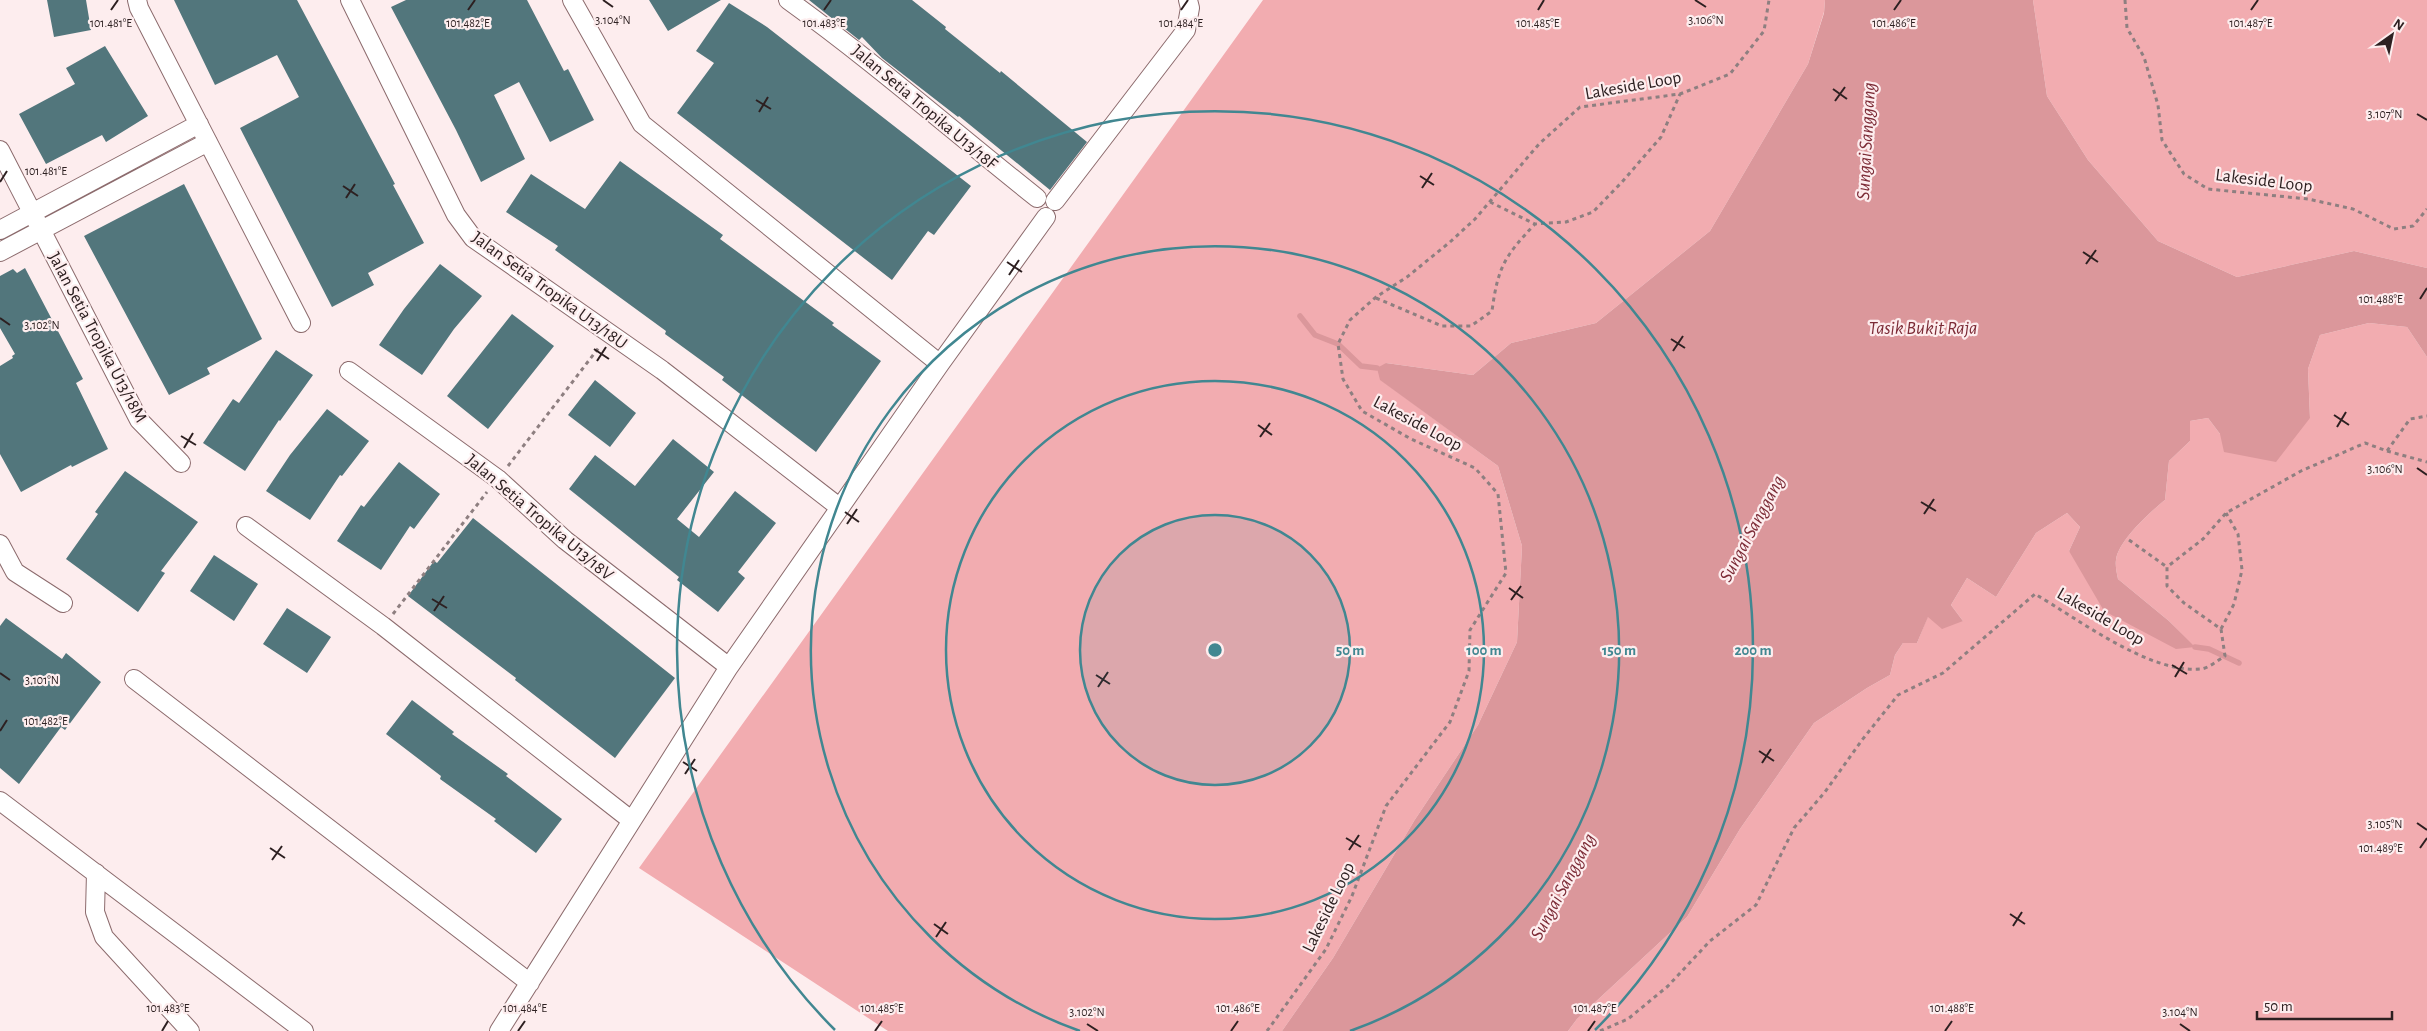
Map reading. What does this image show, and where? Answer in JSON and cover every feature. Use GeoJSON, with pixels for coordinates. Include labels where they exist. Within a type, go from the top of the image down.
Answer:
{"type":"FeatureCollection","features":[{"type":"Feature","properties":{"kind":"street"},"geometry":{"type":"LineString","coordinates":[[137,0],[139,8],[301,323]]}},
{"type":"Feature","properties":{"kind":"street","name":"Jalan Setia Tropika U13/18U"},"geometry":{"type":"LineString","coordinates":[[350,0],[456,215],[473,238],[662,370],[839,507]]}},
{"type":"Feature","properties":{"kind":"street"},"geometry":{"type":"LineString","coordinates":[[572,0],[642,124],[940,364]]}},
{"type":"Feature","properties":{"kind":"street","name":"Jalan Setia Tropika U13/18F"},"geometry":{"type":"LineString","coordinates":[[788,0],[844,40],[942,123],[1037,198]]}},
{"type":"Feature","properties":{"kind":"street"},"geometry":{"type":"LineString","coordinates":[[499,1031],[729,667],[940,364],[1046,217],[1055,211],[1055,201],[1186,30],[1190,8],[1188,0]]}},
{"type":"Feature","properties":{"kind":"street"},"geometry":{"type":"LineString","coordinates":[[0,230],[199,124]]}},
{"type":"Feature","properties":{"kind":"street"},"geometry":{"type":"LineString","coordinates":[[0,252],[208,142]]}},
{"type":"Feature","properties":{"kind":"street","name":"Jalan Setia Tropika U13/18M"},"geometry":{"type":"LineString","coordinates":[[0,150],[139,420],[181,463]]}},
{"type":"Feature","properties":{"kind":"street"},"geometry":{"type":"LineString","coordinates":[[1046,217],[1039,214],[1034,208],[1037,198],[1047,194],[1055,201]]}},
{"type":"Feature","properties":{"kind":"street","name":"Jalan Setia Tropika U13/18V"},"geometry":{"type":"LineString","coordinates":[[349,371],[498,478],[565,540],[729,667]]}},
{"type":"Feature","properties":{"kind":"street"},"geometry":{"type":"LineString","coordinates":[[246,526],[383,626],[631,820]]}},
{"type":"Feature","properties":{"kind":"street"},"geometry":{"type":"LineString","coordinates":[[0,544],[15,572],[63,603]]}},
{"type":"Feature","properties":{"kind":"street"},"geometry":{"type":"LineString","coordinates":[[134,679],[530,983]]}},
{"type":"Feature","properties":{"kind":"street"},"geometry":{"type":"LineString","coordinates":[[0,801],[304,1031]]}},
{"type":"Feature","properties":{"kind":"street"},"geometry":{"type":"LineString","coordinates":[[96,873],[95,912],[104,937],[190,1031]]}},
{"type":"Feature","properties":{"kind":"path","name":"Lakeside Loop"},"geometry":{"type":"LineString","coordinates":[[1267,1031],[1326,949],[1352,896],[1386,806],[1450,722],[1469,671],[1470,630],[1506,573],[1498,494],[1475,468],[1411,439],[1362,411],[1343,379],[1338,344],[1350,320],[1376,297],[1407,277],[1450,242],[1490,202],[1538,144],[1580,107],[1680,94],[1730,74],[1764,31],[1769,0]]}},
{"type":"Feature","properties":{"kind":"path","name":"Lakeside Loop"},"geometry":{"type":"LineString","coordinates":[[2125,0],[2127,28],[2144,56],[2158,105],[2162,140],[2184,174],[2208,189],[2308,198],[2352,209],[2394,229],[2413,226],[2427,209]]}},
{"type":"Feature","properties":{"kind":"path"},"geometry":{"type":"LineString","coordinates":[[1490,202],[1535,224],[1566,222],[1593,212],[1660,138],[1680,94]]}},
{"type":"Feature","properties":{"kind":"path"},"geometry":{"type":"LineString","coordinates":[[1376,297],[1442,326],[1471,326],[1492,310],[1496,280],[1510,251],[1535,224]]}},
{"type":"Feature","properties":{"kind":"path"},"geometry":{"type":"LineString","coordinates":[[383,626],[610,333]]}},
{"type":"Feature","properties":{"kind":"path"},"geometry":{"type":"LineString","coordinates":[[2387,451],[2410,419],[2427,416]]}},
{"type":"Feature","properties":{"kind":"path"},"geometry":{"type":"LineString","coordinates":[[2167,568],[2203,539],[2226,513],[2301,471],[2365,442],[2387,451],[2427,462]]}},
{"type":"Feature","properties":{"kind":"path"},"geometry":{"type":"LineString","coordinates":[[2167,568],[2167,586],[2184,603],[2221,629],[2234,604],[2242,570],[2238,534],[2226,513]]}},
{"type":"Feature","properties":{"kind":"path"},"geometry":{"type":"LineString","coordinates":[[2129,540],[2167,568]]}},
{"type":"Feature","properties":{"kind":"path","name":"Lakeside Loop"},"geometry":{"type":"LineString","coordinates":[[1600,1031],[1628,1019],[1668,986],[1710,941],[1756,904],[1794,828],[1826,792],[1862,740],[1898,695],[1942,672],[2035,594],[2138,655],[2178,669],[2204,669],[2225,656],[2221,629]]}},
{"type":"Feature","properties":{"kind":"shaded area"},"geometry":{"type":"Polygon","coordinates":[[[1263,0],[1825,0],[1824,12],[1808,64],[1710,231],[1596,323],[1511,343],[1473,375],[1386,363],[1381,380],[1498,466],[1522,546],[1517,642],[1478,725],[1414,821],[1333,958],[1282,1031],[888,1031],[639,868],[1263,0]]]}},
{"type":"Feature","properties":{"kind":"shaded area"},"geometry":{"type":"Polygon","coordinates":[[[2033,0],[2427,0],[2427,268],[2354,251],[2237,277],[2158,241],[2088,160],[2047,96],[2033,0]]]}},
{"type":"Feature","properties":{"kind":"shaded area"},"geometry":{"type":"Polygon","coordinates":[[[2369,323],[2407,327],[2427,357],[2427,1031],[1568,1031],[1577,1019],[1687,917],[1740,829],[1814,723],[1890,675],[1895,655],[1903,643],[1917,643],[1928,616],[1963,621],[1951,605],[1967,578],[1996,597],[2036,533],[2067,513],[2080,527],[2069,551],[2194,647],[2169,621],[2118,579],[2116,560],[2122,544],[2143,519],[2165,500],[2169,461],[2190,441],[2190,421],[2208,418],[2220,434],[2310,418],[2308,369],[2320,335],[2369,323]]]}},
{"type":"Feature","properties":{"kind":"water","name":"Tasik Bukit Raja"},"geometry":{"type":"Polygon","coordinates":[[[1825,0],[2033,0],[2047,96],[2088,160],[2158,241],[2237,277],[2354,251],[2427,268],[2427,357],[2407,327],[2369,323],[2320,335],[2308,369],[2310,418],[2276,462],[2224,452],[2220,434],[2208,418],[2190,421],[2190,441],[2169,461],[2165,500],[2143,519],[2128,536],[2118,552],[2116,565],[2118,579],[2169,621],[2195,647],[2176,649],[2104,611],[2069,551],[2080,527],[2067,513],[2036,533],[1996,597],[1967,578],[1951,605],[1963,621],[1942,629],[1928,617],[1917,643],[1903,643],[1895,655],[1890,675],[1814,723],[1740,829],[1687,917],[1577,1019],[1568,1031],[1282,1031],[1333,958],[1414,821],[1478,725],[1517,642],[1522,546],[1498,466],[1380,380],[1377,368],[1386,363],[1473,375],[1511,343],[1596,323],[1710,231],[1808,64],[1824,13],[1825,0]]]}},
{"type":"Feature","properties":{"kind":"building"},"geometry":{"type":"Polygon","coordinates":[[[47,0],[86,0],[91,30],[54,37],[47,0]]]}},
{"type":"Feature","properties":{"kind":"building"},"geometry":{"type":"Polygon","coordinates":[[[174,0],[297,0],[395,184],[393,185],[424,243],[368,273],[374,285],[332,307],[240,128],[299,97],[277,55],[215,85],[174,0]]]}},
{"type":"Feature","properties":{"kind":"building"},"geometry":{"type":"Polygon","coordinates":[[[406,0],[527,0],[564,71],[568,69],[594,120],[550,142],[519,82],[494,95],[525,159],[481,182],[456,130],[391,7],[406,0]]]}},
{"type":"Feature","properties":{"kind":"building"},"geometry":{"type":"Polygon","coordinates":[[[649,0],[721,0],[668,31],[649,0]]]}},
{"type":"Feature","properties":{"kind":"building"},"geometry":{"type":"Polygon","coordinates":[[[809,0],[912,0],[946,27],[945,29],[1000,73],[1001,71],[1087,142],[1050,190],[959,116],[882,58],[862,37],[859,40],[809,0]]]}},
{"type":"Feature","properties":{"kind":"building"},"geometry":{"type":"Polygon","coordinates":[[[729,3],[767,27],[971,186],[934,235],[928,231],[892,280],[677,113],[714,63],[696,51],[729,3]]]}},
{"type":"Feature","properties":{"kind":"building"},"geometry":{"type":"Polygon","coordinates":[[[105,46],[148,116],[106,142],[102,135],[46,164],[19,114],[75,84],[66,68],[105,46]]]}},
{"type":"Feature","properties":{"kind":"building"},"geometry":{"type":"Polygon","coordinates":[[[620,161],[723,235],[720,239],[834,323],[832,325],[881,361],[816,452],[722,380],[724,377],[665,334],[666,331],[555,250],[558,246],[506,212],[531,174],[585,209],[620,161]]]}},
{"type":"Feature","properties":{"kind":"building"},"geometry":{"type":"Polygon","coordinates":[[[184,184],[262,339],[207,368],[210,374],[169,395],[84,236],[184,184]]]}},
{"type":"Feature","properties":{"kind":"building"},"geometry":{"type":"Polygon","coordinates":[[[440,264],[482,296],[454,329],[422,375],[379,345],[404,309],[440,264]]]}},
{"type":"Feature","properties":{"kind":"building"},"geometry":{"type":"Polygon","coordinates":[[[25,268],[83,379],[76,383],[108,449],[72,467],[71,465],[21,492],[0,454],[0,366],[13,358],[12,356],[15,354],[0,328],[0,276],[13,269],[17,273],[25,268]]]}},
{"type":"Feature","properties":{"kind":"building"},"geometry":{"type":"Polygon","coordinates":[[[512,314],[554,346],[488,429],[447,396],[512,314]]]}},
{"type":"Feature","properties":{"kind":"building"},"geometry":{"type":"Polygon","coordinates":[[[276,350],[313,375],[279,420],[245,471],[203,443],[233,399],[239,403],[276,350]]]}},
{"type":"Feature","properties":{"kind":"building"},"geometry":{"type":"Polygon","coordinates":[[[595,380],[636,413],[610,447],[568,415],[595,380]]]}},
{"type":"Feature","properties":{"kind":"building"},"geometry":{"type":"Polygon","coordinates":[[[327,409],[369,441],[342,476],[340,475],[310,520],[266,491],[290,455],[327,409]]]}},
{"type":"Feature","properties":{"kind":"building"},"geometry":{"type":"Polygon","coordinates":[[[673,439],[714,472],[677,519],[699,537],[735,491],[776,523],[738,572],[745,578],[718,612],[677,580],[679,577],[569,489],[595,455],[635,486],[673,439]]]}},
{"type":"Feature","properties":{"kind":"building"},"geometry":{"type":"Polygon","coordinates":[[[399,462],[440,494],[414,529],[410,526],[381,570],[337,541],[361,505],[364,507],[399,462]]]}},
{"type":"Feature","properties":{"kind":"building"},"geometry":{"type":"Polygon","coordinates":[[[125,471],[198,522],[161,571],[165,573],[138,612],[66,559],[98,514],[95,512],[125,471]]]}},
{"type":"Feature","properties":{"kind":"building"},"geometry":{"type":"Polygon","coordinates":[[[473,518],[675,678],[615,758],[515,680],[516,678],[408,596],[434,561],[437,563],[473,518]]]}},
{"type":"Feature","properties":{"kind":"building"},"geometry":{"type":"Polygon","coordinates":[[[214,555],[258,584],[234,621],[190,591],[214,555]]]}},
{"type":"Feature","properties":{"kind":"building"},"geometry":{"type":"Polygon","coordinates":[[[287,608],[331,637],[307,673],[263,644],[287,608]]]}},
{"type":"Feature","properties":{"kind":"building"},"geometry":{"type":"Polygon","coordinates":[[[6,618],[62,659],[66,653],[101,682],[65,730],[61,727],[19,784],[0,768],[0,626],[6,618]]]}},
{"type":"Feature","properties":{"kind":"building"},"geometry":{"type":"Polygon","coordinates":[[[412,700],[454,732],[452,734],[508,774],[506,776],[562,819],[536,853],[494,821],[496,819],[440,779],[441,776],[386,734],[412,700]]]}},
{"type":"Feature","properties":{"kind":"waterway"},"geometry":{"type":"LineString","coordinates":[[1300,316],[1315,335],[1338,344],[1361,366],[1377,368]]}},
{"type":"Feature","properties":{"kind":"waterway"},"geometry":{"type":"LineString","coordinates":[[2195,647],[2209,649],[2239,663]]}},
{"type":"Feature","properties":{"kind":"water label","name":"Sungai Sanggang"},"geometry":{"type":"Point","coordinates":[1865,141]}},
{"type":"Feature","properties":{"kind":"water label","name":"Sungai Sanggang"},"geometry":{"type":"Point","coordinates":[1751,528]}},
{"type":"Feature","properties":{"kind":"water label","name":"Sungai Sanggang"},"geometry":{"type":"Point","coordinates":[1562,886]}}]}
